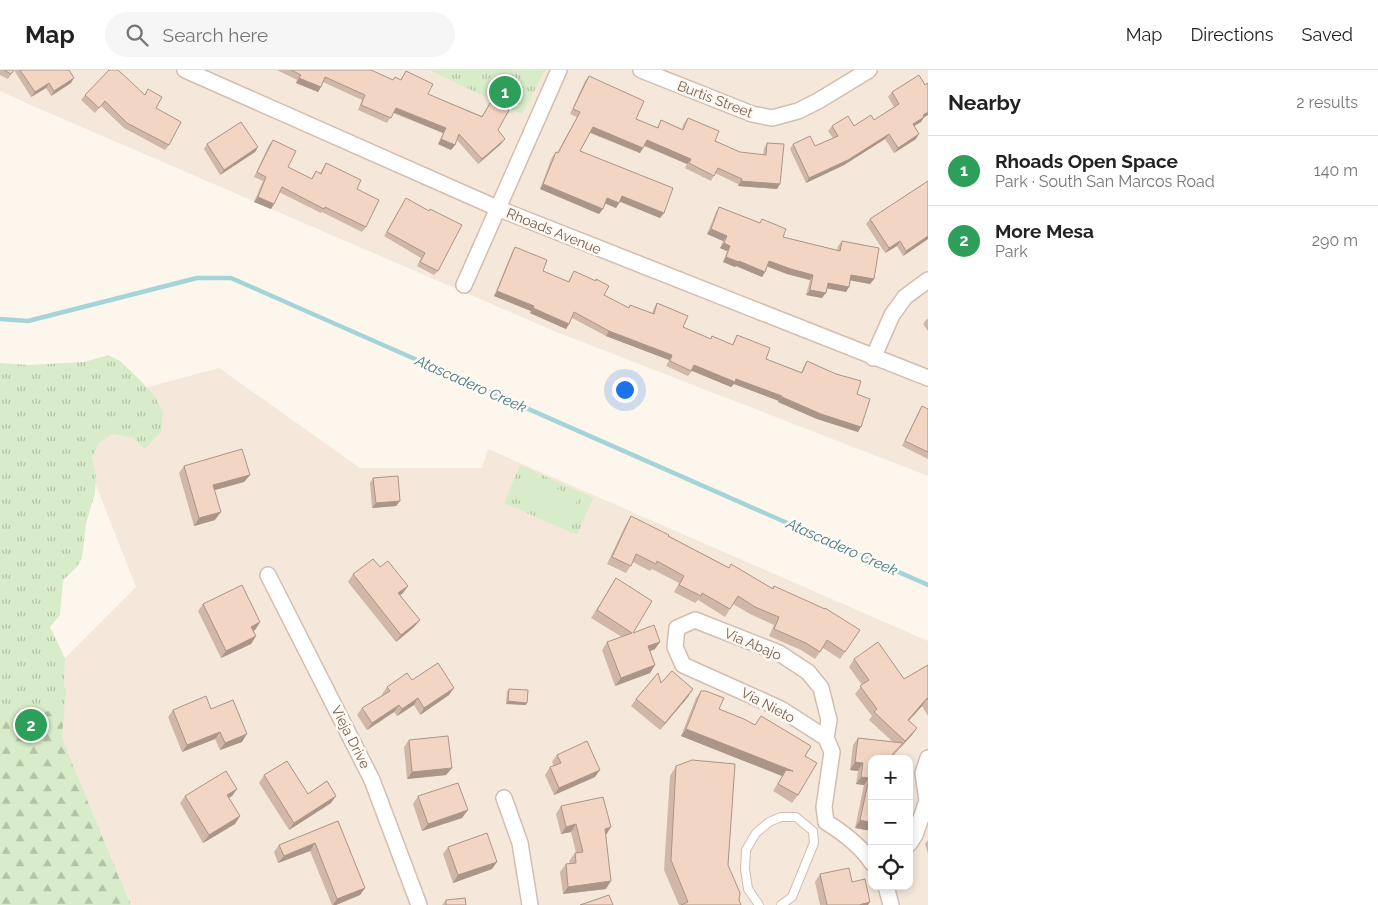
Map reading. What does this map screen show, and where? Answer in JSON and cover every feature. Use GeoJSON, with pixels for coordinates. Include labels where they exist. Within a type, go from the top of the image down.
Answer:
{"type":"FeatureCollection","features":[{"type":"Feature","properties":{"kind":"street","name":"Rhoads Avenue"},"geometry":{"type":"LineString","coordinates":[[185,70],[497,208],[873,358],[928,378]]}},
{"type":"Feature","properties":{"kind":"street"},"geometry":{"type":"LineString","coordinates":[[464,285],[559,70]]}},
{"type":"Feature","properties":{"kind":"street","name":"Burtis Street"},"geometry":{"type":"LineString","coordinates":[[641,70],[752,114],[772,118],[798,111],[869,70]]}},
{"type":"Feature","properties":{"kind":"street"},"geometry":{"type":"LineString","coordinates":[[873,358],[892,315],[905,297],[928,280]]}},
{"type":"Feature","properties":{"kind":"street","name":"Vieja Drive"},"geometry":{"type":"LineString","coordinates":[[268,575],[372,780],[419,905]]}},
{"type":"Feature","properties":{"kind":"street","name":"Via Abajo"},"geometry":{"type":"LineString","coordinates":[[695,620],[779,653],[808,672],[821,688],[829,720],[826,738]]}},
{"type":"Feature","properties":{"kind":"street","name":"Via Nieto"},"geometry":{"type":"LineString","coordinates":[[695,620],[677,628],[675,647],[683,665],[780,709],[826,738]]}},
{"type":"Feature","properties":{"kind":"street"},"geometry":{"type":"LineString","coordinates":[[826,738],[832,752],[824,807],[826,822],[853,842],[868,857]]}},
{"type":"Feature","properties":{"kind":"street"},"geometry":{"type":"LineString","coordinates":[[913,838],[927,801],[923,773],[928,758]]}},
{"type":"Feature","properties":{"kind":"street"},"geometry":{"type":"LineString","coordinates":[[504,798],[520,843],[530,905]]}},
{"type":"Feature","properties":{"kind":"street"},"geometry":{"type":"LineString","coordinates":[[887,890],[891,905]]}},
{"type":"Feature","properties":{"kind":"lane"},"geometry":{"type":"LineString","coordinates":[[758,905],[748,889],[745,869],[746,850],[756,833],[769,822],[781,817],[796,816],[814,832],[814,843],[792,897],[781,905]]}},
{"type":"Feature","properties":{"kind":"lane"},"geometry":{"type":"LineString","coordinates":[[814,832],[826,822]]}},
{"type":"Feature","properties":{"kind":"shaded area"},"geometry":{"type":"Polygon","coordinates":[[[0,70],[928,70],[928,476],[554,331],[26,103],[0,91],[0,70]]]}},
{"type":"Feature","properties":{"kind":"shaded area"},"geometry":{"type":"Polygon","coordinates":[[[219,368],[360,468],[482,468],[488,449],[928,641],[928,905],[131,905],[62,739],[65,658],[136,587],[66,409],[219,368]]]}},
{"type":"Feature","properties":{"kind":"green space"},"geometry":{"type":"Polygon","coordinates":[[[429,70],[545,70],[522,114],[429,70]]]}},
{"type":"Feature","properties":{"kind":"green space"},"geometry":{"type":"Polygon","coordinates":[[[108,355],[120,361],[154,395],[163,412],[161,432],[145,449],[133,438],[112,434],[99,443],[92,457],[96,475],[95,493],[86,524],[82,558],[77,567],[63,580],[60,615],[50,627],[65,658],[64,687],[66,688],[62,739],[131,905],[0,905],[0,363],[29,365],[84,362],[108,355]]]}},
{"type":"Feature","properties":{"kind":"green space"},"geometry":{"type":"Polygon","coordinates":[[[520,465],[593,498],[577,535],[504,503],[520,465]]]}},
{"type":"Feature","properties":{"kind":"green space"},"geometry":{"type":"Polygon","coordinates":[[[528,476],[578,498],[568,522],[518,500],[528,476]]]}},
{"type":"Feature","properties":{"kind":"green space"},"geometry":{"type":"Polygon","coordinates":[[[63,710],[62,739],[130,905],[0,905],[0,718],[4,715],[63,710]]]}},
{"type":"Feature","properties":{"kind":"building"},"geometry":{"type":"Polygon","coordinates":[[[4,70],[14,70],[11,74],[4,70]]]}},
{"type":"Feature","properties":{"kind":"building"},"geometry":{"type":"Polygon","coordinates":[[[20,70],[69,70],[74,78],[54,91],[49,83],[35,92],[20,70]]]}},
{"type":"Feature","properties":{"kind":"building"},"geometry":{"type":"Polygon","coordinates":[[[109,70],[118,70],[145,95],[148,89],[162,97],[156,108],[181,122],[169,145],[127,123],[105,101],[99,108],[85,95],[109,70]]]}},
{"type":"Feature","properties":{"kind":"building"},"geometry":{"type":"Polygon","coordinates":[[[291,70],[371,70],[393,80],[395,77],[401,80],[406,71],[433,84],[428,94],[482,117],[492,100],[509,110],[498,130],[505,139],[482,159],[459,134],[455,145],[441,139],[446,128],[396,108],[391,118],[361,105],[365,95],[325,77],[321,87],[299,78],[301,75],[291,70]]]}},
{"type":"Feature","properties":{"kind":"building"},"geometry":{"type":"Polygon","coordinates":[[[919,75],[925,85],[928,83],[928,112],[913,124],[919,134],[898,148],[889,134],[848,160],[809,178],[793,144],[810,136],[815,146],[838,136],[832,126],[848,116],[854,126],[871,115],[874,120],[899,104],[892,92],[919,75]]]}},
{"type":"Feature","properties":{"kind":"building"},"geometry":{"type":"Polygon","coordinates":[[[589,76],[644,101],[636,119],[658,128],[661,120],[683,130],[688,118],[719,131],[715,141],[740,152],[766,155],[767,143],[784,144],[780,184],[741,181],[742,179],[718,168],[714,176],[689,163],[691,159],[647,140],[643,148],[593,127],[580,151],[673,188],[664,213],[622,196],[619,203],[607,198],[603,209],[543,184],[556,152],[558,153],[580,112],[573,109],[589,76]]]}},
{"type":"Feature","properties":{"kind":"building"},"geometry":{"type":"Polygon","coordinates":[[[241,122],[258,147],[224,170],[207,144],[241,122]]]}},
{"type":"Feature","properties":{"kind":"building"},"geometry":{"type":"Polygon","coordinates":[[[273,140],[296,151],[288,167],[312,179],[316,171],[321,174],[326,163],[361,180],[357,189],[379,200],[366,227],[325,207],[324,209],[282,187],[274,204],[258,197],[266,177],[257,172],[273,140]]]}},
{"type":"Feature","properties":{"kind":"building"},"geometry":{"type":"Polygon","coordinates":[[[928,181],[928,236],[906,251],[900,241],[889,248],[870,219],[928,181]]]}},
{"type":"Feature","properties":{"kind":"building"},"geometry":{"type":"Polygon","coordinates":[[[406,198],[429,211],[430,209],[462,225],[438,271],[420,262],[425,253],[387,232],[406,198]]]}},
{"type":"Feature","properties":{"kind":"building"},"geometry":{"type":"Polygon","coordinates":[[[719,207],[760,223],[762,219],[786,229],[783,237],[840,251],[842,241],[879,248],[874,279],[851,275],[849,287],[828,283],[826,293],[810,290],[813,275],[769,261],[765,272],[726,257],[730,246],[724,243],[727,236],[711,229],[719,207]]]}},
{"type":"Feature","properties":{"kind":"building"},"geometry":{"type":"Polygon","coordinates":[[[515,247],[547,260],[543,271],[569,282],[574,271],[596,281],[596,279],[609,286],[604,295],[629,308],[630,305],[654,314],[657,303],[688,316],[683,327],[711,339],[712,336],[733,345],[737,335],[770,348],[766,359],[802,373],[807,361],[836,374],[861,381],[857,394],[870,399],[861,427],[821,414],[782,396],[736,379],[735,382],[694,365],[691,371],[670,361],[672,355],[609,331],[574,312],[569,324],[533,308],[534,306],[497,291],[515,247]]]}},
{"type":"Feature","properties":{"kind":"building"},"geometry":{"type":"Polygon","coordinates":[[[922,406],[928,409],[928,452],[905,441],[922,406]]]}},
{"type":"Feature","properties":{"kind":"building"},"geometry":{"type":"Polygon","coordinates":[[[242,449],[250,475],[213,485],[221,512],[199,518],[184,466],[242,449]]]}},
{"type":"Feature","properties":{"kind":"building"},"geometry":{"type":"Polygon","coordinates":[[[398,476],[400,501],[376,503],[373,478],[398,476]]]}},
{"type":"Feature","properties":{"kind":"building"},"geometry":{"type":"Polygon","coordinates":[[[631,516],[729,568],[731,564],[773,589],[774,586],[825,608],[860,630],[845,652],[827,640],[820,652],[806,643],[774,629],[779,617],[755,607],[738,596],[730,609],[702,593],[701,596],[679,585],[684,576],[657,561],[656,564],[636,554],[631,566],[612,557],[631,516]]]}},
{"type":"Feature","properties":{"kind":"building"},"geometry":{"type":"Polygon","coordinates":[[[373,559],[380,567],[388,561],[408,586],[398,593],[420,620],[401,635],[353,574],[373,559]]]}},
{"type":"Feature","properties":{"kind":"building"},"geometry":{"type":"Polygon","coordinates":[[[616,578],[652,601],[633,633],[654,625],[660,642],[648,646],[655,665],[621,678],[607,642],[632,633],[597,610],[616,578]]]}},
{"type":"Feature","properties":{"kind":"building"},"geometry":{"type":"Polygon","coordinates":[[[242,585],[260,622],[251,627],[256,636],[226,651],[203,604],[242,585]]]}},
{"type":"Feature","properties":{"kind":"building"},"geometry":{"type":"Polygon","coordinates":[[[878,642],[904,679],[928,665],[928,700],[927,698],[908,720],[917,728],[905,741],[874,712],[877,709],[860,686],[869,680],[854,659],[878,642]]]}},
{"type":"Feature","properties":{"kind":"building"},"geometry":{"type":"Polygon","coordinates":[[[438,663],[454,688],[424,708],[418,698],[402,709],[399,705],[372,723],[362,708],[390,691],[387,687],[407,673],[412,680],[438,663]]]}},
{"type":"Feature","properties":{"kind":"building"},"geometry":{"type":"Polygon","coordinates":[[[672,671],[693,689],[665,723],[636,699],[658,673],[661,683],[672,671]]]}},
{"type":"Feature","properties":{"kind":"building"},"geometry":{"type":"Polygon","coordinates":[[[509,689],[528,690],[527,703],[508,701],[509,689]]]}},
{"type":"Feature","properties":{"kind":"building"},"geometry":{"type":"Polygon","coordinates":[[[701,691],[724,698],[719,709],[755,725],[761,716],[811,746],[805,756],[817,763],[798,795],[778,784],[786,770],[793,771],[686,729],[701,691]]]}},
{"type":"Feature","properties":{"kind":"building"},"geometry":{"type":"Polygon","coordinates":[[[206,696],[211,709],[233,700],[247,734],[225,743],[220,732],[187,745],[173,710],[206,696]]]}},
{"type":"Feature","properties":{"kind":"building"},"geometry":{"type":"Polygon","coordinates":[[[448,736],[452,768],[412,772],[409,740],[448,736]]]}},
{"type":"Feature","properties":{"kind":"building"},"geometry":{"type":"Polygon","coordinates":[[[858,738],[903,743],[892,755],[868,755],[868,778],[861,777],[863,763],[855,762],[858,738]]]}},
{"type":"Feature","properties":{"kind":"building"},"geometry":{"type":"Polygon","coordinates":[[[587,741],[600,770],[559,788],[550,767],[561,763],[557,755],[587,741]]]}},
{"type":"Feature","properties":{"kind":"building"},"geometry":{"type":"Polygon","coordinates":[[[692,760],[735,764],[728,865],[740,893],[739,900],[741,905],[681,905],[688,902],[671,860],[676,766],[692,760]]]}},
{"type":"Feature","properties":{"kind":"building"},"geometry":{"type":"Polygon","coordinates":[[[287,761],[308,794],[327,781],[336,796],[294,823],[264,775],[287,761]]]}},
{"type":"Feature","properties":{"kind":"building"},"geometry":{"type":"Polygon","coordinates":[[[226,771],[237,789],[227,795],[240,816],[209,835],[185,796],[226,771]]]}},
{"type":"Feature","properties":{"kind":"building"},"geometry":{"type":"Polygon","coordinates":[[[458,783],[468,810],[428,824],[418,796],[458,783]]]}},
{"type":"Feature","properties":{"kind":"building"},"geometry":{"type":"Polygon","coordinates":[[[868,783],[868,822],[860,820],[868,783]]]}},
{"type":"Feature","properties":{"kind":"building"},"geometry":{"type":"Polygon","coordinates":[[[603,797],[611,827],[605,829],[611,881],[568,887],[566,864],[576,863],[575,853],[583,852],[576,824],[566,827],[561,806],[603,797]]]}},
{"type":"Feature","properties":{"kind":"building"},"geometry":{"type":"Polygon","coordinates":[[[338,821],[365,888],[337,899],[315,843],[284,856],[279,845],[338,821]]]}},
{"type":"Feature","properties":{"kind":"building"},"geometry":{"type":"Polygon","coordinates":[[[487,833],[497,862],[458,875],[448,847],[487,833]]]}},
{"type":"Feature","properties":{"kind":"building"},"geometry":{"type":"Polygon","coordinates":[[[849,868],[852,882],[865,879],[870,902],[859,905],[827,905],[820,874],[849,868]]]}},
{"type":"Feature","properties":{"kind":"building"},"geometry":{"type":"Polygon","coordinates":[[[609,895],[613,905],[580,905],[609,895]]]}},
{"type":"Feature","properties":{"kind":"building"},"geometry":{"type":"Polygon","coordinates":[[[465,898],[466,905],[446,905],[446,900],[465,898]]]}},
{"type":"Feature","properties":{"kind":"waterway","name":"Atascadero Creek"},"geometry":{"type":"LineString","coordinates":[[0,319],[28,321],[197,278],[231,278],[928,585]]}},
{"type":"Feature","properties":{"kind":"place","name":"Rhoads Open Space"},"geometry":{"type":"Point","coordinates":[505,92]}},
{"type":"Feature","properties":{"kind":"place","name":"More Mesa"},"geometry":{"type":"Point","coordinates":[31,725]}}]}
